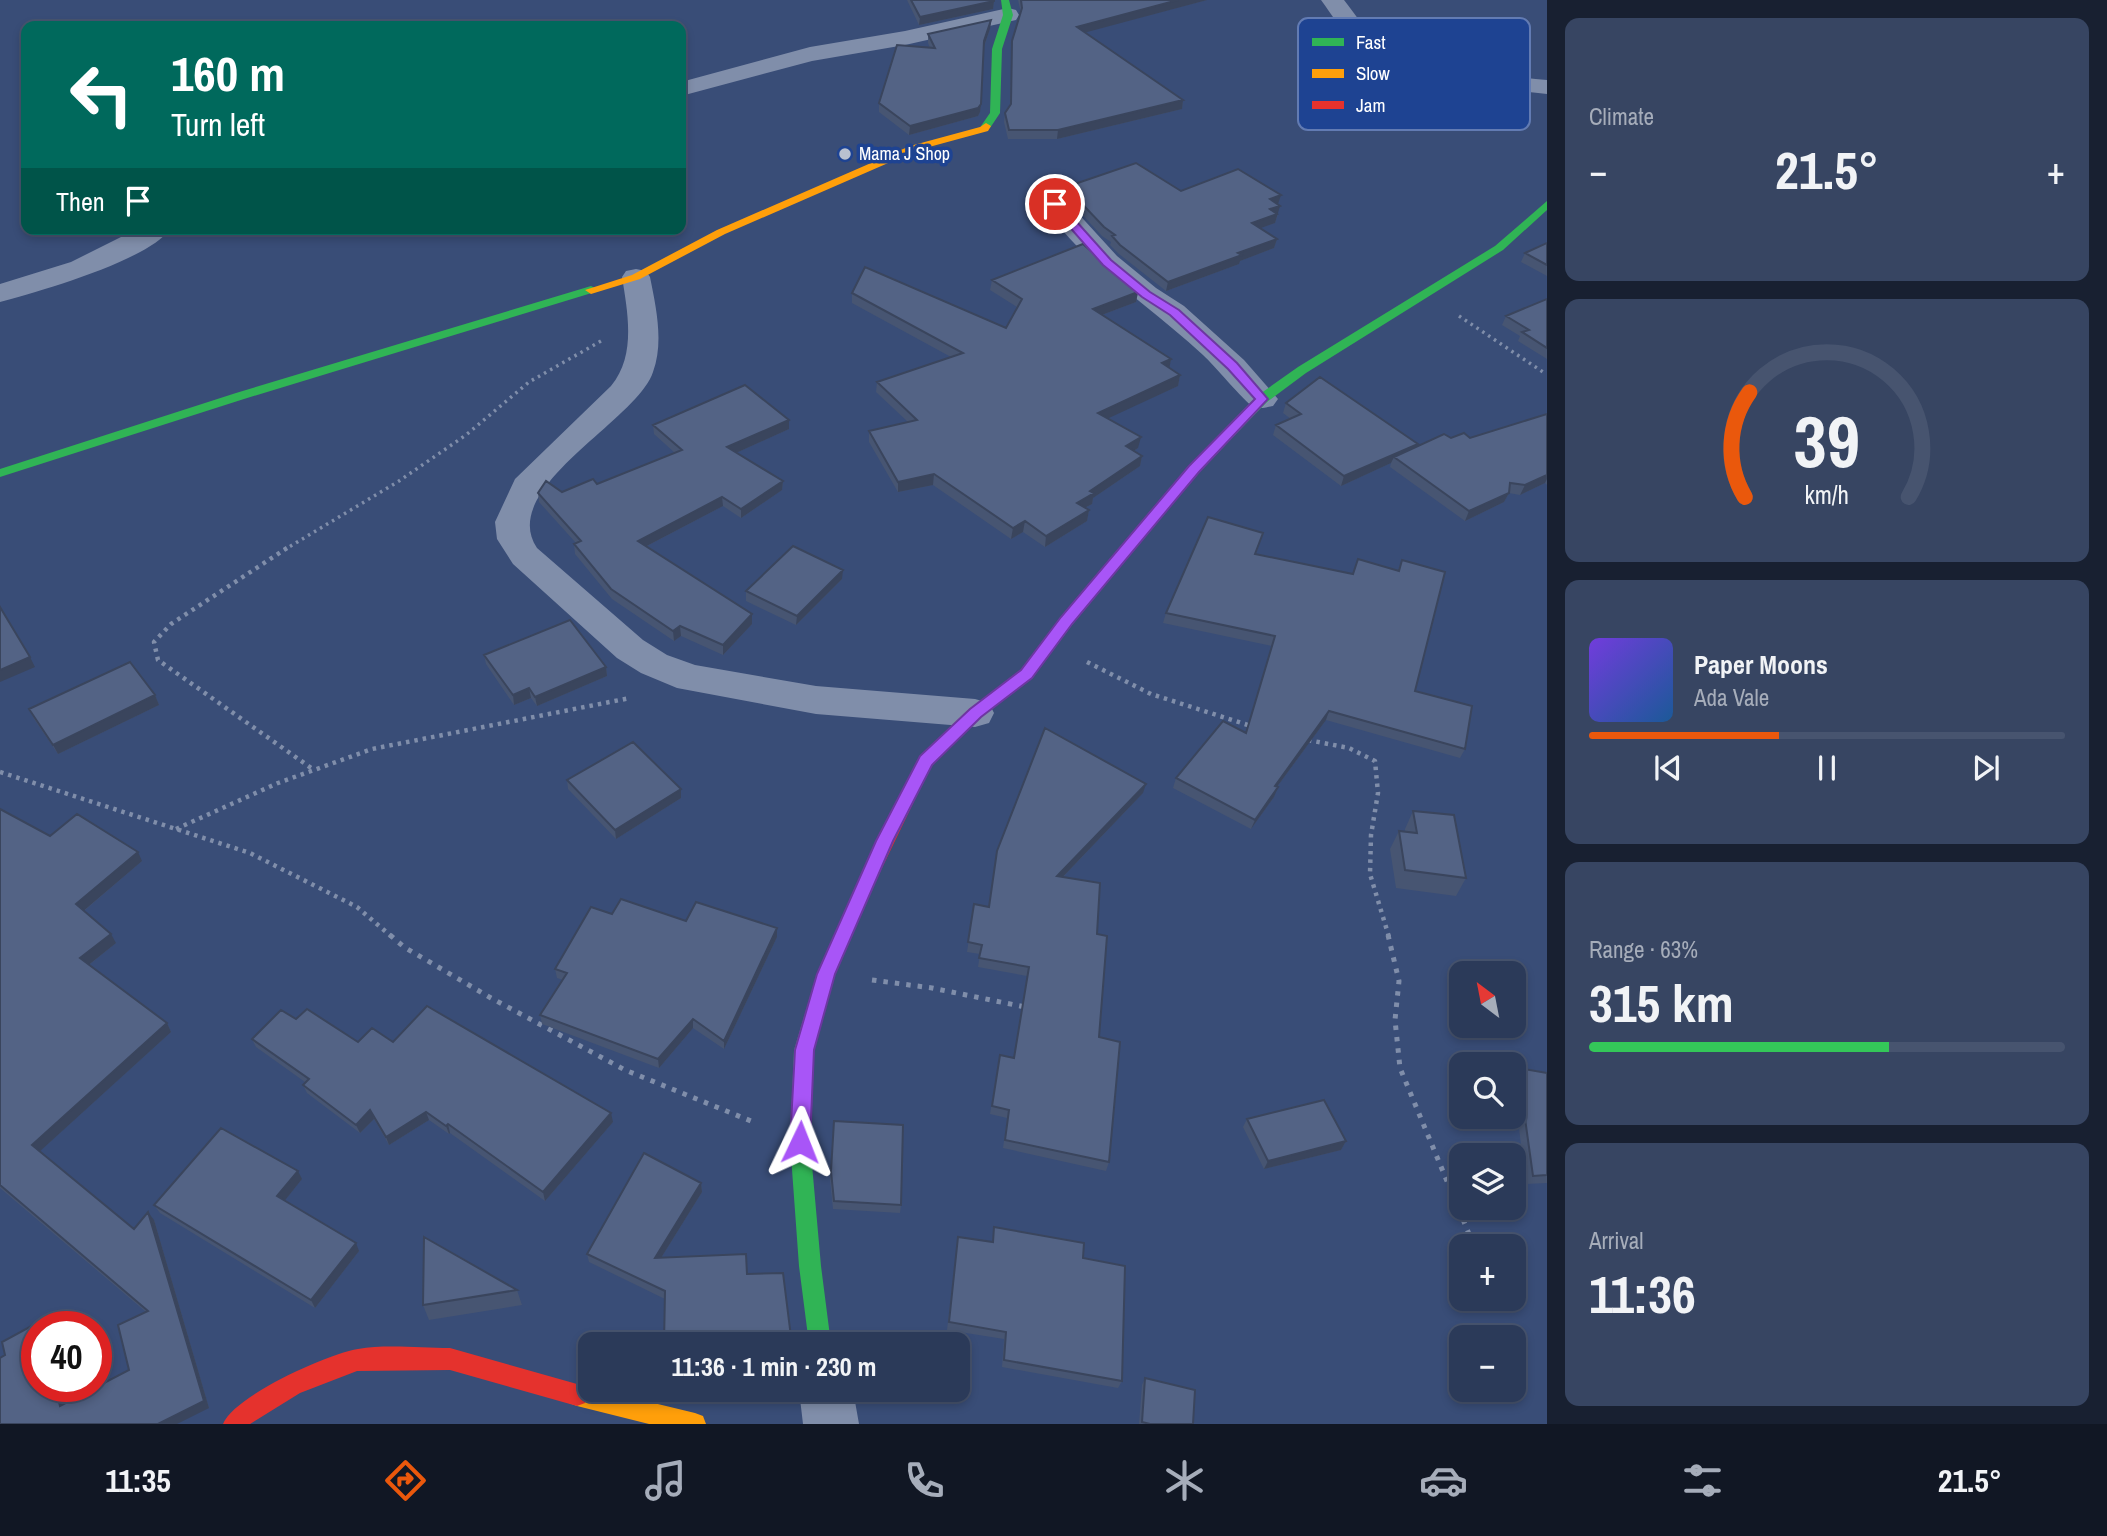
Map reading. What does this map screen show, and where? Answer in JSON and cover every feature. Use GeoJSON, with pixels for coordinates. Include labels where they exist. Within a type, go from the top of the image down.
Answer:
{"type":"FeatureCollection","features":[{"type":"Feature","properties":{"kind":"street"},"geometry":{"type":"LineString","coordinates":[[1332,0],[1347,18]]}},
{"type":"Feature","properties":{"kind":"street"},"geometry":{"type":"LineString","coordinates":[[686,88],[810,54],[905,38],[1007,8]]}},
{"type":"Feature","properties":{"kind":"street"},"geometry":{"type":"LineString","coordinates":[[0,473],[240,396],[636,277],[721,232],[862,170],[914,148],[984,129],[995,113],[997,48],[1007,8]]}},
{"type":"Feature","properties":{"kind":"street"},"geometry":{"type":"LineString","coordinates":[[1055,204],[1107,262],[1146,294],[1174,312],[1233,366],[1262,399]]}},
{"type":"Feature","properties":{"kind":"street"},"geometry":{"type":"LineString","coordinates":[[818,1332],[800,1142],[804,1050],[826,974],[885,841],[926,761],[975,713],[1027,674],[1050,642],[1194,469],[1262,399],[1303,370],[1499,248],[1547,204]]}},
{"type":"Feature","properties":{"kind":"street"},"geometry":{"type":"LineString","coordinates":[[0,293],[42,283],[89,267],[147,235]]}},
{"type":"Feature","properties":{"kind":"street"},"geometry":{"type":"LineString","coordinates":[[636,277],[644,324],[638,373],[622,393],[533,479],[512,522],[514,539],[525,556],[630,649],[654,664],[690,678],[816,700],[975,713]]}},
{"type":"Feature","properties":{"kind":"street"},"geometry":{"type":"LineString","coordinates":[[234,1424],[249,1410],[293,1384],[357,1360],[450,1359],[551,1390],[695,1424]]}},
{"type":"Feature","properties":{"kind":"path"},"geometry":{"type":"LineString","coordinates":[[1427,293],[1544,372]]}},
{"type":"Feature","properties":{"kind":"path"},"geometry":{"type":"LineString","coordinates":[[314,770],[158,660],[154,642],[171,624],[295,543],[399,481],[466,435],[528,382],[603,340],[644,324]]}},
{"type":"Feature","properties":{"kind":"path"},"geometry":{"type":"LineString","coordinates":[[1050,642],[1151,694],[1258,728]]}},
{"type":"Feature","properties":{"kind":"path"},"geometry":{"type":"LineString","coordinates":[[176,829],[278,783],[372,749],[619,701],[690,678]]}},
{"type":"Feature","properties":{"kind":"path"},"geometry":{"type":"LineString","coordinates":[[1300,738],[1349,748],[1375,761],[1378,793],[1371,835],[1370,874],[1385,920],[1399,981],[1395,1020],[1400,1068],[1469,1234]]}},
{"type":"Feature","properties":{"kind":"path"},"geometry":{"type":"LineString","coordinates":[[0,772],[250,853],[356,907],[404,947],[625,1070],[800,1142]]}},
{"type":"Feature","properties":{"kind":"path"},"geometry":{"type":"LineString","coordinates":[[826,974],[932,988],[1027,1008]]}},
{"type":"Feature","properties":{"kind":"building"},"geometry":{"type":"Polygon","coordinates":[[[911,0],[994,0],[994,1],[920,17],[911,0]]]}},
{"type":"Feature","properties":{"kind":"building"},"geometry":{"type":"Polygon","coordinates":[[[1021,0],[1178,0],[1077,27],[1183,100],[1058,130],[1009,130],[1005,113],[1011,104],[1012,41],[1022,8],[1021,0]]]}},
{"type":"Feature","properties":{"kind":"building"},"geometry":{"type":"Polygon","coordinates":[[[991,20],[984,41],[981,104],[978,108],[910,126],[879,103],[897,45],[935,48],[928,34],[991,20]]]}},
{"type":"Feature","properties":{"kind":"building"},"geometry":{"type":"Polygon","coordinates":[[[1136,163],[1181,191],[1238,169],[1281,195],[1270,199],[1280,206],[1270,209],[1277,214],[1252,223],[1277,239],[1168,282],[1120,245],[1112,236],[1115,235],[1066,187],[1136,163]]]}},
{"type":"Feature","properties":{"kind":"building"},"geometry":{"type":"Polygon","coordinates":[[[1547,243],[1547,265],[1525,253],[1547,243]]]}},
{"type":"Feature","properties":{"kind":"building"},"geometry":{"type":"Polygon","coordinates":[[[1083,244],[1138,292],[1093,309],[1171,359],[1162,363],[1180,375],[1098,413],[1141,437],[1126,446],[1142,456],[1090,491],[1094,493],[1077,503],[1089,510],[1046,536],[1025,521],[1013,528],[934,474],[898,482],[869,431],[917,420],[877,382],[963,353],[852,293],[865,267],[1006,328],[1022,299],[992,280],[1083,244]]]}},
{"type":"Feature","properties":{"kind":"building"},"geometry":{"type":"Polygon","coordinates":[[[1547,299],[1547,348],[1522,332],[1529,330],[1506,316],[1547,299]]]}},
{"type":"Feature","properties":{"kind":"building"},"geometry":{"type":"Polygon","coordinates":[[[1320,377],[1418,444],[1344,476],[1276,425],[1301,414],[1286,403],[1320,377]]]}},
{"type":"Feature","properties":{"kind":"building"},"geometry":{"type":"Polygon","coordinates":[[[745,385],[789,420],[727,447],[783,481],[741,509],[722,497],[638,541],[752,614],[723,645],[680,626],[673,631],[611,589],[574,544],[581,541],[538,493],[546,481],[562,492],[593,479],[597,484],[682,450],[653,425],[745,385]]]}},
{"type":"Feature","properties":{"kind":"building"},"geometry":{"type":"Polygon","coordinates":[[[1547,414],[1547,475],[1525,485],[1510,483],[1509,493],[1469,511],[1394,457],[1444,434],[1451,438],[1464,433],[1470,438],[1547,414]]]}},
{"type":"Feature","properties":{"kind":"building"},"geometry":{"type":"Polygon","coordinates":[[[1208,517],[1263,533],[1255,554],[1353,574],[1358,559],[1399,571],[1402,560],[1445,572],[1415,691],[1472,706],[1465,749],[1329,711],[1275,786],[1278,787],[1255,820],[1176,778],[1223,721],[1246,733],[1275,636],[1166,613],[1208,517]]]}},
{"type":"Feature","properties":{"kind":"building"},"geometry":{"type":"Polygon","coordinates":[[[793,546],[843,570],[797,616],[746,591],[793,546]]]}},
{"type":"Feature","properties":{"kind":"building"},"geometry":{"type":"Polygon","coordinates":[[[0,607],[30,657],[0,670],[0,607]]]}},
{"type":"Feature","properties":{"kind":"building"},"geometry":{"type":"Polygon","coordinates":[[[570,620],[606,667],[535,697],[529,688],[513,695],[484,655],[570,620]]]}},
{"type":"Feature","properties":{"kind":"building"},"geometry":{"type":"Polygon","coordinates":[[[130,662],[155,695],[53,745],[29,709],[130,662]]]}},
{"type":"Feature","properties":{"kind":"building"},"geometry":{"type":"Polygon","coordinates":[[[1045,728],[1146,784],[1057,876],[1100,883],[1097,934],[1107,936],[1099,1037],[1120,1042],[1109,1162],[1005,1140],[1009,1110],[992,1106],[1000,1055],[1014,1058],[1029,967],[979,958],[982,945],[968,942],[974,904],[989,907],[997,851],[1045,728]]]}},
{"type":"Feature","properties":{"kind":"building"},"geometry":{"type":"Polygon","coordinates":[[[633,742],[681,789],[615,830],[567,780],[633,742]]]}},
{"type":"Feature","properties":{"kind":"building"},"geometry":{"type":"Polygon","coordinates":[[[0,809],[50,836],[77,814],[138,852],[76,904],[111,934],[80,958],[167,1023],[32,1145],[134,1229],[148,1212],[204,1401],[158,1424],[0,1424],[0,1358],[5,1355],[2,1342],[21,1332],[21,1402],[59,1402],[60,1406],[68,1402],[112,1402],[112,1379],[129,1370],[118,1325],[148,1311],[0,1185],[0,809]]]}},
{"type":"Feature","properties":{"kind":"building"},"geometry":{"type":"Polygon","coordinates":[[[1413,811],[1454,815],[1466,878],[1405,870],[1399,831],[1417,833],[1413,811]]]}},
{"type":"Feature","properties":{"kind":"building"},"geometry":{"type":"Polygon","coordinates":[[[621,899],[686,921],[696,902],[777,928],[724,1041],[693,1019],[658,1059],[540,1015],[567,973],[555,969],[591,907],[612,914],[621,899]]]}},
{"type":"Feature","properties":{"kind":"building"},"geometry":{"type":"Polygon","coordinates":[[[427,1006],[611,1113],[543,1192],[448,1124],[446,1126],[426,1112],[386,1137],[370,1110],[356,1125],[303,1085],[309,1079],[252,1039],[281,1010],[296,1019],[307,1009],[358,1042],[372,1028],[393,1042],[427,1006]]]}},
{"type":"Feature","properties":{"kind":"building"},"geometry":{"type":"Polygon","coordinates":[[[1526,1069],[1547,1073],[1547,1175],[1533,1176],[1526,1126],[1526,1069]]]}},
{"type":"Feature","properties":{"kind":"building"},"geometry":{"type":"Polygon","coordinates":[[[1324,1100],[1346,1141],[1268,1161],[1247,1119],[1324,1100]]]}},
{"type":"Feature","properties":{"kind":"building"},"geometry":{"type":"Polygon","coordinates":[[[834,1121],[903,1125],[901,1205],[834,1201],[831,1171],[834,1121]]]}},
{"type":"Feature","properties":{"kind":"building"},"geometry":{"type":"Polygon","coordinates":[[[221,1128],[298,1171],[277,1196],[356,1243],[311,1300],[154,1205],[221,1128]]]}},
{"type":"Feature","properties":{"kind":"building"},"geometry":{"type":"Polygon","coordinates":[[[644,1153],[701,1183],[655,1258],[746,1254],[747,1274],[783,1273],[790,1332],[664,1332],[665,1291],[587,1254],[644,1153]]]}},
{"type":"Feature","properties":{"kind":"building"},"geometry":{"type":"Polygon","coordinates":[[[994,1227],[1084,1243],[1083,1258],[1125,1266],[1122,1381],[1004,1360],[1006,1332],[949,1322],[958,1237],[993,1242],[994,1227]]]}},
{"type":"Feature","properties":{"kind":"building"},"geometry":{"type":"Polygon","coordinates":[[[424,1237],[517,1290],[423,1305],[424,1237]]]}},
{"type":"Feature","properties":{"kind":"building"},"geometry":{"type":"Polygon","coordinates":[[[1145,1378],[1195,1390],[1193,1424],[1142,1422],[1145,1378]]]}},
{"type":"Feature","properties":{"kind":"traffic: fast"},"geometry":{"type":"LineString","coordinates":[[986,126],[995,113],[997,49],[1008,15],[1005,0]]}},
{"type":"Feature","properties":{"kind":"traffic: fast"},"geometry":{"type":"LineString","coordinates":[[1014,683],[1027,674],[1067,621],[1194,469],[1262,399],[1302,370],[1499,248],[1547,204]]}},
{"type":"Feature","properties":{"kind":"traffic: fast"},"geometry":{"type":"LineString","coordinates":[[0,473],[240,396],[591,290]]}},
{"type":"Feature","properties":{"kind":"traffic: fast"},"geometry":{"type":"LineString","coordinates":[[818,1332],[800,1142],[804,1050],[826,974],[862,892]]}},
{"type":"Feature","properties":{"kind":"traffic: slow"},"geometry":{"type":"LineString","coordinates":[[591,290],[636,277],[721,232],[914,148],[984,129],[986,126]]}},
{"type":"Feature","properties":{"kind":"traffic: slow"},"geometry":{"type":"LineString","coordinates":[[577,1395],[695,1424]]}},
{"type":"Feature","properties":{"kind":"traffic: jam"},"geometry":{"type":"LineString","coordinates":[[862,892],[926,760],[975,713],[1014,683]]}},
{"type":"Feature","properties":{"kind":"traffic: jam"},"geometry":{"type":"LineString","coordinates":[[234,1424],[249,1410],[293,1384],[357,1360],[450,1359],[577,1395]]}},
{"type":"Feature","properties":{"kind":"place","name":"Mama J Shop"},"geometry":{"type":"Point","coordinates":[845,154]}},
{"type":"Feature","properties":{"kind":"route"},"geometry":{"type":"LineString","coordinates":[[800,1142],[804,1050],[826,974],[885,841],[926,761],[975,713],[1027,674],[1067,621],[1194,469],[1262,399],[1233,366],[1174,312],[1146,294],[1107,262],[1055,204]]}}]}
